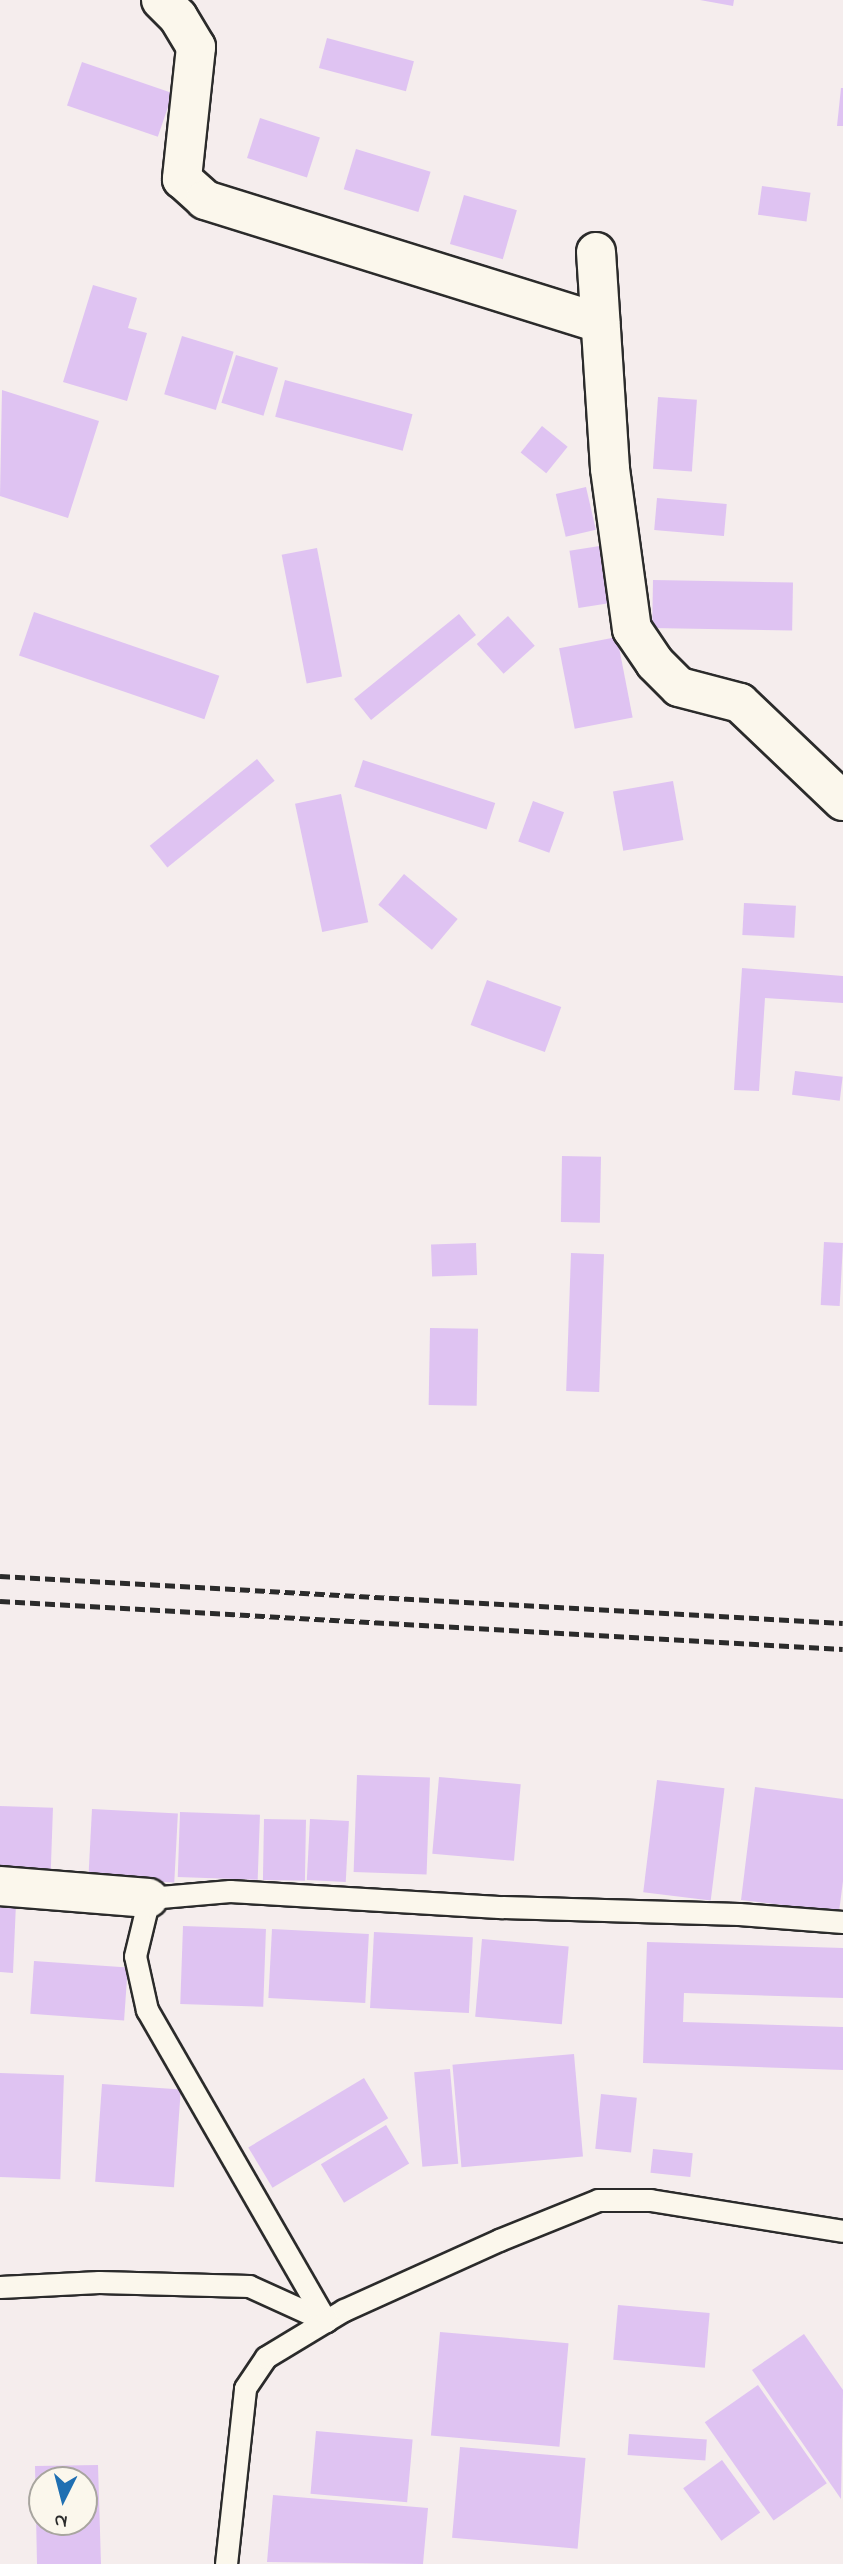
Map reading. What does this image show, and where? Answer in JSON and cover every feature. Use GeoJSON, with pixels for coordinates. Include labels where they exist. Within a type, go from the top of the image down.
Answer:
{"type":"FeatureCollection","features":[{"type":"Feature","properties":{"kind":"street"},"geometry":{"type":"LineString","coordinates":[[161,0],[178,17],[196,47],[183,179],[205,200],[600,323]]}},
{"type":"Feature","properties":{"kind":"street"},"geometry":{"type":"LineString","coordinates":[[596,252],[610,469],[632,629],[655,663],[679,687],[740,703],[843,801]]}},
{"type":"Feature","properties":{"kind":"street"},"geometry":{"type":"LineString","coordinates":[[0,1886],[149,1898]]}},
{"type":"Feature","properties":{"kind":"lane"},"geometry":{"type":"LineString","coordinates":[[326,2321],[147,2010],[135,1955],[149,1898],[230,1891],[503,1906],[739,1913],[843,1922]]}},
{"type":"Feature","properties":{"kind":"lane"},"geometry":{"type":"LineString","coordinates":[[226,2564],[245,2388],[266,2357],[326,2321],[499,2240],[598,2200],[650,2200],[843,2231]]}},
{"type":"Feature","properties":{"kind":"lane"},"geometry":{"type":"LineString","coordinates":[[0,2287],[99,2282],[249,2286],[326,2321]]}},
{"type":"Feature","properties":{"kind":"building"},"geometry":{"type":"Polygon","coordinates":[[[700,0],[734,0],[733,6],[700,0]]]}},
{"type":"Feature","properties":{"kind":"building"},"geometry":{"type":"Polygon","coordinates":[[[327,38],[414,61],[406,91],[319,68],[327,38]]]}},
{"type":"Feature","properties":{"kind":"building"},"geometry":{"type":"Polygon","coordinates":[[[82,62],[173,93],[158,137],[67,105],[82,62]]]}},
{"type":"Feature","properties":{"kind":"building"},"geometry":{"type":"Polygon","coordinates":[[[841,88],[843,126],[837,126],[841,88]]]}},
{"type":"Feature","properties":{"kind":"building"},"geometry":{"type":"Polygon","coordinates":[[[260,118],[320,137],[307,177],[247,158],[260,118]]]}},
{"type":"Feature","properties":{"kind":"building"},"geometry":{"type":"Polygon","coordinates":[[[356,149],[431,172],[418,212],[344,189],[356,149]]]}},
{"type":"Feature","properties":{"kind":"building"},"geometry":{"type":"Polygon","coordinates":[[[762,186],[811,193],[806,222],[758,215],[762,186]]]}},
{"type":"Feature","properties":{"kind":"building"},"geometry":{"type":"Polygon","coordinates":[[[464,195],[517,210],[503,259],[450,244],[464,195]]]}},
{"type":"Feature","properties":{"kind":"building"},"geometry":{"type":"Polygon","coordinates":[[[93,285],[137,298],[128,328],[147,333],[127,401],[63,382],[93,285]]]}},
{"type":"Feature","properties":{"kind":"building"},"geometry":{"type":"Polygon","coordinates":[[[182,336],[234,352],[216,410],[164,394],[182,336]]]}},
{"type":"Feature","properties":{"kind":"building"},"geometry":{"type":"Polygon","coordinates":[[[236,355],[278,368],[263,416],[221,403],[236,355]]]}},
{"type":"Feature","properties":{"kind":"building"},"geometry":{"type":"Polygon","coordinates":[[[285,380],[413,414],[403,451],[275,417],[285,380]]]}},
{"type":"Feature","properties":{"kind":"building"},"geometry":{"type":"Polygon","coordinates":[[[2,390],[99,421],[68,518],[0,496],[2,390]]]}},
{"type":"Feature","properties":{"kind":"building"},"geometry":{"type":"Polygon","coordinates":[[[658,397],[697,400],[692,472],[653,469],[658,397]]]}},
{"type":"Feature","properties":{"kind":"building"},"geometry":{"type":"Polygon","coordinates":[[[542,426],[568,447],[546,473],[521,452],[542,426]]]}},
{"type":"Feature","properties":{"kind":"building"},"geometry":{"type":"Polygon","coordinates":[[[586,487],[596,530],[566,537],[556,494],[586,487]]]}},
{"type":"Feature","properties":{"kind":"building"},"geometry":{"type":"Polygon","coordinates":[[[657,498],[727,504],[724,536],[654,530],[657,498]]]}},
{"type":"Feature","properties":{"kind":"building"},"geometry":{"type":"Polygon","coordinates":[[[606,545],[615,602],[579,608],[569,551],[606,545]]]}},
{"type":"Feature","properties":{"kind":"building"},"geometry":{"type":"Polygon","coordinates":[[[317,548],[342,677],[307,683],[282,555],[317,548]]]}},
{"type":"Feature","properties":{"kind":"building"},"geometry":{"type":"Polygon","coordinates":[[[653,580],[793,582],[792,630],[652,628],[653,580]]]}},
{"type":"Feature","properties":{"kind":"building"},"geometry":{"type":"Polygon","coordinates":[[[34,612],[219,676],[204,719],[19,655],[34,612]]]}},
{"type":"Feature","properties":{"kind":"building"},"geometry":{"type":"Polygon","coordinates":[[[459,614],[476,635],[371,720],[354,699],[459,614]]]}},
{"type":"Feature","properties":{"kind":"building"},"geometry":{"type":"Polygon","coordinates":[[[508,616],[535,646],[504,674],[477,644],[508,616]]]}},
{"type":"Feature","properties":{"kind":"building"},"geometry":{"type":"Polygon","coordinates":[[[617,637],[633,717],[575,729],[559,648],[617,637]]]}},
{"type":"Feature","properties":{"kind":"building"},"geometry":{"type":"Polygon","coordinates":[[[257,759],[275,781],[167,868],[150,846],[257,759]]]}},
{"type":"Feature","properties":{"kind":"building"},"geometry":{"type":"Polygon","coordinates":[[[363,760],[495,803],[487,830],[354,787],[363,760]]]}},
{"type":"Feature","properties":{"kind":"building"},"geometry":{"type":"Polygon","coordinates":[[[673,781],[683,840],[623,851],[613,792],[673,781]]]}},
{"type":"Feature","properties":{"kind":"building"},"geometry":{"type":"Polygon","coordinates":[[[341,794],[368,922],[322,932],[295,804],[341,794]]]}},
{"type":"Feature","properties":{"kind":"building"},"geometry":{"type":"Polygon","coordinates":[[[533,801],[564,812],[549,853],[518,841],[533,801]]]}},
{"type":"Feature","properties":{"kind":"building"},"geometry":{"type":"Polygon","coordinates":[[[404,874],[458,919],[432,950],[378,905],[404,874]]]}},
{"type":"Feature","properties":{"kind":"building"},"geometry":{"type":"Polygon","coordinates":[[[744,903],[796,906],[794,938],[742,935],[744,903]]]}},
{"type":"Feature","properties":{"kind":"building"},"geometry":{"type":"Polygon","coordinates":[[[742,968],[843,976],[843,1003],[765,998],[759,1091],[734,1090],[742,968]]]}},
{"type":"Feature","properties":{"kind":"building"},"geometry":{"type":"Polygon","coordinates":[[[487,980],[561,1007],[545,1052],[471,1025],[487,980]]]}},
{"type":"Feature","properties":{"kind":"building"},"geometry":{"type":"Polygon","coordinates":[[[795,1071],[843,1077],[840,1101],[792,1095],[795,1071]]]}},
{"type":"Feature","properties":{"kind":"building"},"geometry":{"type":"Polygon","coordinates":[[[562,1156],[601,1157],[600,1223],[561,1222],[562,1156]]]}},
{"type":"Feature","properties":{"kind":"building"},"geometry":{"type":"Polygon","coordinates":[[[824,1242],[843,1243],[840,1306],[821,1305],[824,1242]]]}},
{"type":"Feature","properties":{"kind":"building"},"geometry":{"type":"Polygon","coordinates":[[[476,1243],[477,1275],[432,1277],[431,1245],[476,1243]]]}},
{"type":"Feature","properties":{"kind":"building"},"geometry":{"type":"Polygon","coordinates":[[[571,1253],[604,1254],[599,1392],[566,1391],[571,1253]]]}},
{"type":"Feature","properties":{"kind":"building"},"geometry":{"type":"Polygon","coordinates":[[[430,1328],[478,1329],[477,1406],[429,1405],[430,1328]]]}},
{"type":"Feature","properties":{"kind":"building"},"geometry":{"type":"Polygon","coordinates":[[[357,1775],[430,1778],[427,1874],[354,1872],[357,1775]]]}},
{"type":"Feature","properties":{"kind":"building"},"geometry":{"type":"Polygon","coordinates":[[[439,1777],[521,1784],[514,1861],[432,1854],[439,1777]]]}},
{"type":"Feature","properties":{"kind":"building"},"geometry":{"type":"Polygon","coordinates":[[[657,1780],[724,1788],[711,1900],[643,1892],[657,1780]]]}},
{"type":"Feature","properties":{"kind":"building"},"geometry":{"type":"Polygon","coordinates":[[[755,1787],[843,1799],[843,1881],[839,1912],[741,1900],[755,1787]]]}},
{"type":"Feature","properties":{"kind":"building"},"geometry":{"type":"Polygon","coordinates":[[[0,1806],[53,1808],[51,1875],[0,1873],[0,1806]]]}},
{"type":"Feature","properties":{"kind":"building"},"geometry":{"type":"Polygon","coordinates":[[[92,1809],[178,1814],[174,1882],[88,1878],[92,1809]]]}},
{"type":"Feature","properties":{"kind":"building"},"geometry":{"type":"Polygon","coordinates":[[[180,1812],[260,1815],[258,1880],[178,1877],[180,1812]]]}},
{"type":"Feature","properties":{"kind":"building"},"geometry":{"type":"Polygon","coordinates":[[[264,1819],[306,1820],[305,1881],[263,1880],[264,1819]]]}},
{"type":"Feature","properties":{"kind":"building"},"geometry":{"type":"Polygon","coordinates":[[[310,1819],[349,1821],[346,1882],[307,1880],[310,1819]]]}},
{"type":"Feature","properties":{"kind":"building"},"geometry":{"type":"Polygon","coordinates":[[[0,1902],[16,1903],[13,1973],[0,1972],[0,1902]]]}},
{"type":"Feature","properties":{"kind":"building"},"geometry":{"type":"Polygon","coordinates":[[[183,1926],[266,1929],[263,2007],[180,2004],[183,1926]]]}},
{"type":"Feature","properties":{"kind":"building"},"geometry":{"type":"Polygon","coordinates":[[[272,1929],[369,1934],[365,2003],[268,1998],[272,1929]]]}},
{"type":"Feature","properties":{"kind":"building"},"geometry":{"type":"Polygon","coordinates":[[[374,1932],[473,1937],[469,2013],[370,2008],[374,1932]]]}},
{"type":"Feature","properties":{"kind":"building"},"geometry":{"type":"Polygon","coordinates":[[[482,1939],[569,1947],[562,2024],[475,2017],[482,1939]]]}},
{"type":"Feature","properties":{"kind":"building"},"geometry":{"type":"Polygon","coordinates":[[[647,1942],[843,1948],[843,1998],[684,1993],[683,2022],[843,2027],[843,2070],[643,2063],[647,1942]]]}},
{"type":"Feature","properties":{"kind":"building"},"geometry":{"type":"Polygon","coordinates":[[[34,1961],[128,1968],[124,2020],[30,2014],[34,1961]]]}},
{"type":"Feature","properties":{"kind":"building"},"geometry":{"type":"Polygon","coordinates":[[[574,2054],[583,2157],[461,2167],[452,2065],[574,2054]]]}},
{"type":"Feature","properties":{"kind":"building"},"geometry":{"type":"Polygon","coordinates":[[[450,2069],[458,2164],[422,2167],[414,2072],[450,2069]]]}},
{"type":"Feature","properties":{"kind":"building"},"geometry":{"type":"Polygon","coordinates":[[[0,2073],[64,2075],[60,2179],[0,2177],[0,2073]]]}},
{"type":"Feature","properties":{"kind":"building"},"geometry":{"type":"Polygon","coordinates":[[[364,2078],[388,2118],[272,2188],[248,2148],[364,2078]]]}},
{"type":"Feature","properties":{"kind":"building"},"geometry":{"type":"Polygon","coordinates":[[[102,2084],[181,2090],[174,2187],[95,2182],[102,2084]]]}},
{"type":"Feature","properties":{"kind":"building"},"geometry":{"type":"Polygon","coordinates":[[[601,2094],[637,2098],[631,2152],[595,2149],[601,2094]]]}},
{"type":"Feature","properties":{"kind":"building"},"geometry":{"type":"Polygon","coordinates":[[[386,2125],[409,2164],[344,2203],[321,2164],[386,2125]]]}},
{"type":"Feature","properties":{"kind":"building"},"geometry":{"type":"Polygon","coordinates":[[[653,2149],[693,2153],[690,2177],[650,2173],[653,2149]]]}},
{"type":"Feature","properties":{"kind":"building"},"geometry":{"type":"Polygon","coordinates":[[[618,2305],[710,2313],[705,2368],[613,2360],[618,2305]]]}},
{"type":"Feature","properties":{"kind":"building"},"geometry":{"type":"Polygon","coordinates":[[[440,2332],[569,2343],[559,2447],[431,2436],[440,2332]]]}},
{"type":"Feature","properties":{"kind":"building"},"geometry":{"type":"Polygon","coordinates":[[[804,2334],[843,2390],[841,2499],[752,2370],[804,2334]]]}},
{"type":"Feature","properties":{"kind":"building"},"geometry":{"type":"Polygon","coordinates":[[[758,2385],[827,2483],[774,2521],[705,2422],[758,2385]]]}},
{"type":"Feature","properties":{"kind":"building"},"geometry":{"type":"Polygon","coordinates":[[[316,2431],[413,2439],[407,2502],[311,2494],[316,2431]]]}},
{"type":"Feature","properties":{"kind":"building"},"geometry":{"type":"Polygon","coordinates":[[[629,2434],[707,2439],[705,2460],[628,2455],[629,2434]]]}},
{"type":"Feature","properties":{"kind":"building"},"geometry":{"type":"Polygon","coordinates":[[[460,2447],[586,2458],[578,2549],[452,2538],[460,2447]]]}},
{"type":"Feature","properties":{"kind":"building"},"geometry":{"type":"Polygon","coordinates":[[[722,2460],[760,2513],[721,2541],[683,2488],[722,2460]]]}},
{"type":"Feature","properties":{"kind":"building"},"geometry":{"type":"Polygon","coordinates":[[[98,2465],[101,2564],[37,2564],[36,2536],[98,2536],[98,2466],[35,2466],[98,2465]]]}},
{"type":"Feature","properties":{"kind":"building"},"geometry":{"type":"Polygon","coordinates":[[[273,2495],[428,2508],[423,2564],[267,2562],[273,2495]]]}},
{"type":"Feature","properties":{"kind":"railway"},"geometry":{"type":"LineString","coordinates":[[0,1576],[843,1623]]}},
{"type":"Feature","properties":{"kind":"railway"},"geometry":{"type":"LineString","coordinates":[[0,1601],[843,1649]]}}]}
